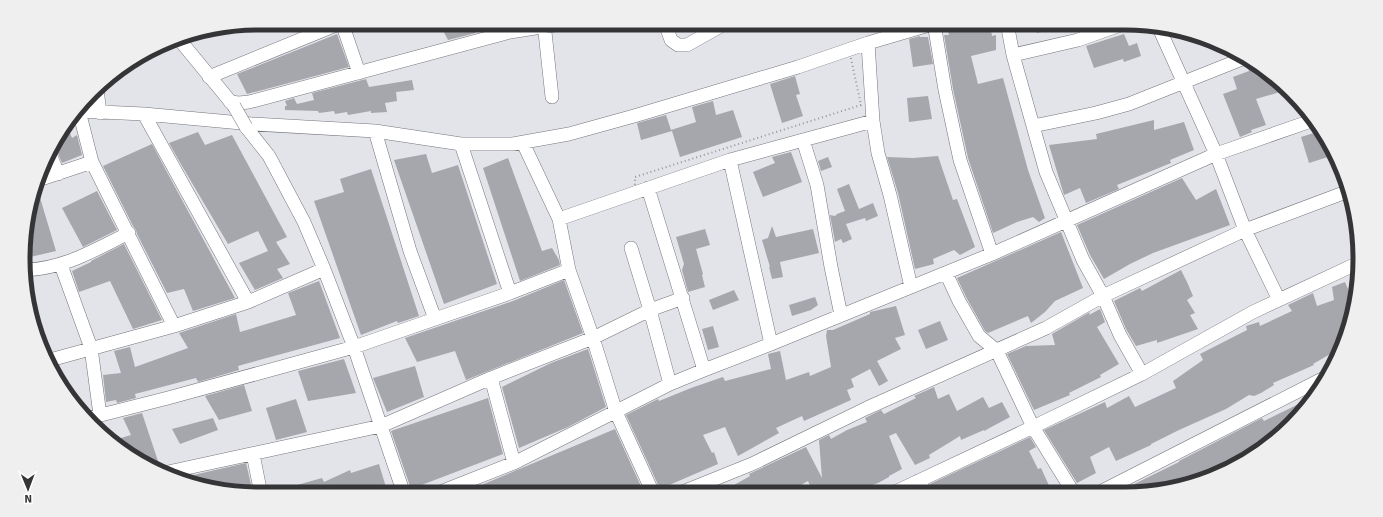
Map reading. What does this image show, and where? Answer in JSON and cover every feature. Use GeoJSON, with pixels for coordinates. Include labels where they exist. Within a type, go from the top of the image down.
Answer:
{"type":"FeatureCollection","features":[{"type":"Feature","properties":{"kind":"street"},"geometry":{"type":"LineString","coordinates":[[210,77],[325,30]]}},
{"type":"Feature","properties":{"kind":"street"},"geometry":{"type":"LineString","coordinates":[[344,30],[359,73]]}},
{"type":"Feature","properties":{"kind":"street"},"geometry":{"type":"LineString","coordinates":[[232,104],[249,102],[304,86],[359,73],[502,30]]}},
{"type":"Feature","properties":{"kind":"street"},"geometry":{"type":"LineString","coordinates":[[545,30],[552,97]]}},
{"type":"Feature","properties":{"kind":"street"},"geometry":{"type":"LineString","coordinates":[[667,30],[671,40],[678,45],[687,45],[714,30]]}},
{"type":"Feature","properties":{"kind":"street"},"geometry":{"type":"LineString","coordinates":[[84,111],[144,114],[252,124],[375,131],[461,144],[493,145],[523,143],[569,134],[634,116],[798,67],[912,30]]}},
{"type":"Feature","properties":{"kind":"street"},"geometry":{"type":"LineString","coordinates":[[936,30],[941,67],[960,160],[992,254]]}},
{"type":"Feature","properties":{"kind":"street"},"geometry":{"type":"LineString","coordinates":[[1008,30],[1013,55],[1046,172],[1083,260],[1103,296],[1120,335],[1142,374]]}},
{"type":"Feature","properties":{"kind":"street"},"geometry":{"type":"LineString","coordinates":[[1013,55],[1078,40],[1106,30]]}},
{"type":"Feature","properties":{"kind":"street"},"geometry":{"type":"LineString","coordinates":[[1162,33],[1216,154],[1245,230],[1279,300]]}},
{"type":"Feature","properties":{"kind":"street"},"geometry":{"type":"LineString","coordinates":[[182,43],[232,104],[246,127],[269,156],[289,191],[324,269],[354,347],[402,487]]}},
{"type":"Feature","properties":{"kind":"street"},"geometry":{"type":"LineString","coordinates":[[868,43],[871,118],[878,153],[890,195],[911,287]]}},
{"type":"Feature","properties":{"kind":"street"},"geometry":{"type":"LineString","coordinates":[[1033,126],[1096,114],[1122,106],[1238,61]]}},
{"type":"Feature","properties":{"kind":"street"},"geometry":{"type":"LineString","coordinates":[[98,96],[100,113]]}},
{"type":"Feature","properties":{"kind":"street"},"geometry":{"type":"LineString","coordinates":[[144,114],[248,302]]}},
{"type":"Feature","properties":{"kind":"street"},"geometry":{"type":"LineString","coordinates":[[80,116],[92,162],[129,233],[174,326]]}},
{"type":"Feature","properties":{"kind":"street"},"geometry":{"type":"LineString","coordinates":[[559,219],[730,160],[803,140],[871,118]]}},
{"type":"Feature","properties":{"kind":"street"},"geometry":{"type":"LineString","coordinates":[[453,487],[514,463],[670,384],[992,254],[1216,154],[1308,122]]}},
{"type":"Feature","properties":{"kind":"street"},"geometry":{"type":"LineString","coordinates":[[375,131],[410,251],[435,318]]}},
{"type":"Feature","properties":{"kind":"street"},"geometry":{"type":"LineString","coordinates":[[803,140],[817,185],[841,315]]}},
{"type":"Feature","properties":{"kind":"street"},"geometry":{"type":"LineString","coordinates":[[523,143],[559,219],[569,270],[593,338],[616,412],[650,487]]}},
{"type":"Feature","properties":{"kind":"street"},"geometry":{"type":"LineString","coordinates":[[461,144],[510,292]]}},
{"type":"Feature","properties":{"kind":"street"},"geometry":{"type":"LineString","coordinates":[[52,160],[58,174]]}},
{"type":"Feature","properties":{"kind":"street"},"geometry":{"type":"LineString","coordinates":[[730,160],[771,344]]}},
{"type":"Feature","properties":{"kind":"street"},"geometry":{"type":"LineString","coordinates":[[44,179],[92,162]]}},
{"type":"Feature","properties":{"kind":"street"},"geometry":{"type":"LineString","coordinates":[[648,188],[704,370]]}},
{"type":"Feature","properties":{"kind":"street"},"geometry":{"type":"LineString","coordinates":[[695,487],[752,464],[867,408],[1046,328],[1103,296],[1245,230],[1343,193]]}},
{"type":"Feature","properties":{"kind":"street"},"geometry":{"type":"LineString","coordinates":[[30,270],[44,269],[61,265],[129,233]]}},
{"type":"Feature","properties":{"kind":"street"},"geometry":{"type":"LineString","coordinates":[[631,248],[670,384]]}},
{"type":"Feature","properties":{"kind":"street"},"geometry":{"type":"LineString","coordinates":[[61,265],[91,348],[94,416],[168,398],[354,347],[569,270]]}},
{"type":"Feature","properties":{"kind":"street"},"geometry":{"type":"LineString","coordinates":[[906,487],[1142,374],[1252,312],[1353,265]]}},
{"type":"Feature","properties":{"kind":"street"},"geometry":{"type":"LineString","coordinates":[[53,359],[174,326],[248,302],[324,269]]}},
{"type":"Feature","properties":{"kind":"street"},"geometry":{"type":"LineString","coordinates":[[946,273],[959,301],[979,336],[997,350],[1033,427],[1070,487]]}},
{"type":"Feature","properties":{"kind":"street"},"geometry":{"type":"LineString","coordinates":[[173,471],[381,426],[491,378],[593,338],[650,310],[683,298]]}},
{"type":"Feature","properties":{"kind":"street"},"geometry":{"type":"LineString","coordinates":[[491,378],[514,463]]}},
{"type":"Feature","properties":{"kind":"street"},"geometry":{"type":"LineString","coordinates":[[1114,487],[1316,382]]}},
{"type":"Feature","properties":{"kind":"street"},"geometry":{"type":"LineString","coordinates":[[253,454],[260,487]]}},
{"type":"Feature","properties":{"kind":"street"},"geometry":{"type":"LineString","coordinates":[[918,481],[922,487]]}},
{"type":"Feature","properties":{"kind":"path"},"geometry":{"type":"LineString","coordinates":[[862,49],[871,118],[684,173],[635,189],[635,177],[861,105],[850,54],[862,49]]}},
{"type":"Feature","properties":{"kind":"building"},"geometry":{"type":"Polygon","coordinates":[[[443,30],[475,30],[476,33],[448,40],[443,30]]]}},
{"type":"Feature","properties":{"kind":"building"},"geometry":{"type":"Polygon","coordinates":[[[948,30],[991,30],[992,36],[996,35],[996,50],[971,56],[978,84],[1003,78],[1028,170],[1045,218],[1039,222],[1033,217],[1017,222],[993,233],[968,158],[953,89],[944,35],[949,35],[948,30]]]}},
{"type":"Feature","properties":{"kind":"building"},"geometry":{"type":"Polygon","coordinates":[[[1036,30],[1048,30],[1037,33],[1036,30]]]}},
{"type":"Feature","properties":{"kind":"building"},"geometry":{"type":"Polygon","coordinates":[[[337,34],[349,67],[247,94],[237,74],[337,34]]]}},
{"type":"Feature","properties":{"kind":"building"},"geometry":{"type":"Polygon","coordinates":[[[1124,34],[1129,46],[1137,43],[1141,56],[1124,62],[1123,59],[1094,68],[1086,46],[1124,34]]]}},
{"type":"Feature","properties":{"kind":"building"},"geometry":{"type":"Polygon","coordinates":[[[920,36],[928,37],[933,64],[913,67],[909,39],[920,36]]]}},
{"type":"Feature","properties":{"kind":"building"},"geometry":{"type":"Polygon","coordinates":[[[1248,68],[1264,77],[1280,92],[1256,99],[1266,125],[1251,130],[1252,132],[1240,137],[1223,94],[1237,89],[1233,77],[1249,71],[1248,68]]]}},
{"type":"Feature","properties":{"kind":"building"},"geometry":{"type":"Polygon","coordinates":[[[795,76],[800,94],[796,95],[803,116],[782,123],[770,84],[795,76]]]}},
{"type":"Feature","properties":{"kind":"building"},"geometry":{"type":"Polygon","coordinates":[[[366,79],[369,87],[412,80],[414,90],[396,92],[397,101],[385,103],[387,112],[371,113],[371,111],[348,115],[347,112],[335,114],[334,111],[319,113],[318,111],[285,110],[285,106],[287,106],[285,101],[294,98],[297,104],[314,100],[312,93],[366,79]]]}},
{"type":"Feature","properties":{"kind":"building"},"geometry":{"type":"Polygon","coordinates":[[[928,96],[932,119],[909,122],[907,98],[928,96]]]}},
{"type":"Feature","properties":{"kind":"building"},"geometry":{"type":"Polygon","coordinates":[[[713,101],[716,115],[733,110],[742,137],[680,157],[672,131],[641,140],[637,123],[666,115],[671,130],[696,122],[692,107],[713,101]]]}},
{"type":"Feature","properties":{"kind":"building"},"geometry":{"type":"Polygon","coordinates":[[[1154,120],[1154,130],[1184,122],[1194,150],[1170,160],[1171,163],[1117,185],[1119,189],[1086,203],[1080,188],[1064,195],[1049,145],[1097,139],[1096,134],[1154,120]]]}},
{"type":"Feature","properties":{"kind":"building"},"geometry":{"type":"Polygon","coordinates":[[[69,132],[72,138],[77,135],[82,155],[62,163],[57,151],[69,132]]]}},
{"type":"Feature","properties":{"kind":"building"},"geometry":{"type":"Polygon","coordinates":[[[198,132],[205,145],[232,135],[287,237],[276,242],[290,264],[277,269],[283,278],[255,290],[239,263],[268,251],[258,231],[228,244],[169,143],[198,132]]]}},
{"type":"Feature","properties":{"kind":"building"},"geometry":{"type":"Polygon","coordinates":[[[1314,133],[1329,157],[1309,163],[1301,137],[1314,133]]]}},
{"type":"Feature","properties":{"kind":"building"},"geometry":{"type":"Polygon","coordinates":[[[152,144],[235,298],[193,311],[184,289],[167,293],[103,166],[152,144]]]}},
{"type":"Feature","properties":{"kind":"building"},"geometry":{"type":"Polygon","coordinates":[[[791,152],[802,182],[763,197],[753,172],[775,163],[772,157],[791,152]]]}},
{"type":"Feature","properties":{"kind":"building"},"geometry":{"type":"Polygon","coordinates":[[[426,154],[432,173],[458,165],[497,284],[444,304],[394,160],[426,154]]]}},
{"type":"Feature","properties":{"kind":"building"},"geometry":{"type":"Polygon","coordinates":[[[938,156],[953,200],[957,199],[975,247],[960,255],[954,250],[933,259],[934,264],[915,269],[898,193],[887,157],[913,158],[938,156]]]}},
{"type":"Feature","properties":{"kind":"building"},"geometry":{"type":"Polygon","coordinates":[[[828,157],[832,167],[821,171],[818,161],[828,157]]]}},
{"type":"Feature","properties":{"kind":"building"},"geometry":{"type":"Polygon","coordinates":[[[508,158],[542,251],[552,248],[559,260],[560,265],[520,281],[483,168],[508,158]]]}},
{"type":"Feature","properties":{"kind":"building"},"geometry":{"type":"Polygon","coordinates":[[[371,169],[419,316],[398,323],[397,321],[361,335],[314,201],[344,192],[340,179],[371,169]]]}},
{"type":"Feature","properties":{"kind":"building"},"geometry":{"type":"Polygon","coordinates":[[[1182,178],[1196,200],[1216,189],[1230,225],[1153,253],[1104,279],[1090,255],[1077,225],[1182,178]]]}},
{"type":"Feature","properties":{"kind":"building"},"geometry":{"type":"Polygon","coordinates":[[[849,184],[859,209],[873,203],[878,216],[866,221],[865,218],[846,224],[852,239],[843,243],[841,239],[835,242],[830,215],[835,216],[845,211],[837,189],[849,184]]]}},
{"type":"Feature","properties":{"kind":"building"},"geometry":{"type":"Polygon","coordinates":[[[97,191],[117,230],[83,247],[62,208],[97,191]]]}},
{"type":"Feature","properties":{"kind":"building"},"geometry":{"type":"Polygon","coordinates":[[[39,195],[56,251],[30,257],[30,244],[34,214],[39,195]]]}},
{"type":"Feature","properties":{"kind":"building"},"geometry":{"type":"Polygon","coordinates":[[[772,226],[776,237],[813,229],[819,253],[780,262],[783,277],[772,279],[762,240],[768,238],[772,226]]]}},
{"type":"Feature","properties":{"kind":"building"},"geometry":{"type":"Polygon","coordinates":[[[705,229],[710,245],[696,249],[705,287],[688,292],[682,270],[684,264],[676,237],[705,229]]]}},
{"type":"Feature","properties":{"kind":"building"},"geometry":{"type":"Polygon","coordinates":[[[1061,232],[1083,288],[1055,301],[1045,312],[1031,323],[1028,316],[988,333],[985,331],[957,278],[1061,232]]]}},
{"type":"Feature","properties":{"kind":"building"},"geometry":{"type":"Polygon","coordinates":[[[124,244],[162,320],[133,329],[110,281],[79,292],[72,271],[124,244]]]}},
{"type":"Feature","properties":{"kind":"building"},"geometry":{"type":"Polygon","coordinates":[[[1181,270],[1193,296],[1187,300],[1195,313],[1190,315],[1198,329],[1157,343],[1157,340],[1136,346],[1126,329],[1114,301],[1140,288],[1142,291],[1181,270]]]}},
{"type":"Feature","properties":{"kind":"building"},"geometry":{"type":"Polygon","coordinates":[[[564,280],[583,333],[466,380],[455,351],[417,362],[405,338],[513,301],[564,280]]]}},
{"type":"Feature","properties":{"kind":"building"},"geometry":{"type":"Polygon","coordinates":[[[319,281],[340,338],[238,366],[239,370],[198,382],[196,378],[135,394],[136,398],[117,403],[116,400],[106,402],[103,375],[121,373],[114,351],[130,347],[135,367],[188,348],[179,333],[236,314],[240,332],[296,315],[288,293],[319,281]]]}},
{"type":"Feature","properties":{"kind":"building"},"geometry":{"type":"Polygon","coordinates":[[[1345,282],[1350,294],[1341,332],[1333,353],[1313,364],[1314,365],[1273,383],[1274,385],[1261,393],[1254,396],[1249,395],[1226,409],[1116,461],[1109,447],[1090,457],[1096,473],[1077,483],[1044,430],[1105,402],[1107,408],[1129,396],[1135,407],[1176,388],[1173,381],[1203,360],[1200,354],[1247,330],[1246,326],[1259,322],[1260,326],[1292,311],[1288,305],[1313,293],[1317,306],[1334,300],[1332,287],[1345,282]]]}},
{"type":"Feature","properties":{"kind":"building"},"geometry":{"type":"Polygon","coordinates":[[[734,290],[739,300],[713,310],[709,300],[734,290]]]}},
{"type":"Feature","properties":{"kind":"building"},"geometry":{"type":"Polygon","coordinates":[[[815,297],[818,305],[811,310],[792,316],[789,305],[815,297]]]}},
{"type":"Feature","properties":{"kind":"building"},"geometry":{"type":"Polygon","coordinates":[[[896,306],[905,335],[895,338],[901,349],[877,361],[888,381],[879,386],[870,369],[851,379],[854,387],[847,390],[851,400],[804,421],[802,416],[776,428],[779,433],[738,456],[725,427],[703,435],[712,453],[714,452],[718,464],[665,487],[659,487],[626,415],[658,399],[659,401],[723,377],[725,381],[771,369],[768,354],[780,351],[786,380],[809,372],[810,376],[831,367],[826,336],[827,330],[833,330],[870,314],[870,312],[896,306]]]}},
{"type":"Feature","properties":{"kind":"building"},"geometry":{"type":"Polygon","coordinates":[[[1100,309],[1105,322],[1097,327],[1119,364],[1100,375],[1101,377],[1069,393],[1070,395],[1034,410],[1007,354],[1026,346],[1055,345],[1052,334],[1090,312],[1089,315],[1100,309]]]}},
{"type":"Feature","properties":{"kind":"building"},"geometry":{"type":"Polygon","coordinates":[[[940,321],[948,340],[926,349],[918,330],[940,321]]]}},
{"type":"Feature","properties":{"kind":"building"},"geometry":{"type":"Polygon","coordinates":[[[713,326],[719,347],[708,350],[702,329],[713,326]]]}},
{"type":"Feature","properties":{"kind":"building"},"geometry":{"type":"Polygon","coordinates":[[[588,349],[606,407],[568,427],[519,448],[502,387],[551,363],[588,349]]]}},
{"type":"Feature","properties":{"kind":"building"},"geometry":{"type":"Polygon","coordinates":[[[344,359],[356,393],[308,401],[298,371],[344,359]]]}},
{"type":"Feature","properties":{"kind":"building"},"geometry":{"type":"Polygon","coordinates":[[[415,366],[424,397],[387,412],[373,378],[415,366]]]}},
{"type":"Feature","properties":{"kind":"building"},"geometry":{"type":"Polygon","coordinates":[[[244,385],[252,411],[219,420],[205,396],[244,385]]]}},
{"type":"Feature","properties":{"kind":"building"},"geometry":{"type":"Polygon","coordinates":[[[934,387],[938,399],[949,394],[957,411],[983,397],[989,408],[1002,402],[1010,417],[984,431],[961,440],[960,436],[929,455],[930,458],[915,465],[896,433],[889,436],[902,469],[878,483],[867,487],[810,487],[808,481],[798,487],[731,487],[750,476],[749,474],[806,447],[822,478],[819,440],[829,435],[831,439],[847,430],[867,422],[865,418],[881,410],[884,414],[916,398],[914,396],[934,387]]]}},
{"type":"Feature","properties":{"kind":"building"},"geometry":{"type":"Polygon","coordinates":[[[488,398],[503,454],[416,487],[410,487],[391,431],[488,398]]]}},
{"type":"Feature","properties":{"kind":"building"},"geometry":{"type":"Polygon","coordinates":[[[296,399],[307,432],[276,440],[266,408],[296,399]]]}},
{"type":"Feature","properties":{"kind":"building"},"geometry":{"type":"Polygon","coordinates":[[[1302,402],[1286,420],[1264,440],[1239,456],[1212,470],[1169,483],[1128,487],[1262,418],[1264,421],[1302,402]]]}},
{"type":"Feature","properties":{"kind":"building"},"geometry":{"type":"Polygon","coordinates":[[[142,413],[159,464],[118,439],[131,435],[123,418],[142,413]]]}},
{"type":"Feature","properties":{"kind":"building"},"geometry":{"type":"Polygon","coordinates":[[[213,418],[218,430],[180,444],[172,429],[213,418]]]}},
{"type":"Feature","properties":{"kind":"building"},"geometry":{"type":"Polygon","coordinates":[[[615,429],[641,487],[477,487],[615,429]]]}},
{"type":"Feature","properties":{"kind":"building"},"geometry":{"type":"Polygon","coordinates":[[[1030,437],[1036,447],[1029,451],[1038,469],[1041,468],[1050,487],[932,487],[930,484],[1030,437]]]}},
{"type":"Feature","properties":{"kind":"building"},"geometry":{"type":"Polygon","coordinates":[[[246,463],[252,487],[214,483],[189,476],[246,463]]]}},
{"type":"Feature","properties":{"kind":"building"},"geometry":{"type":"Polygon","coordinates":[[[379,464],[386,487],[290,487],[322,478],[324,482],[350,470],[351,473],[379,464]]]}}]}
